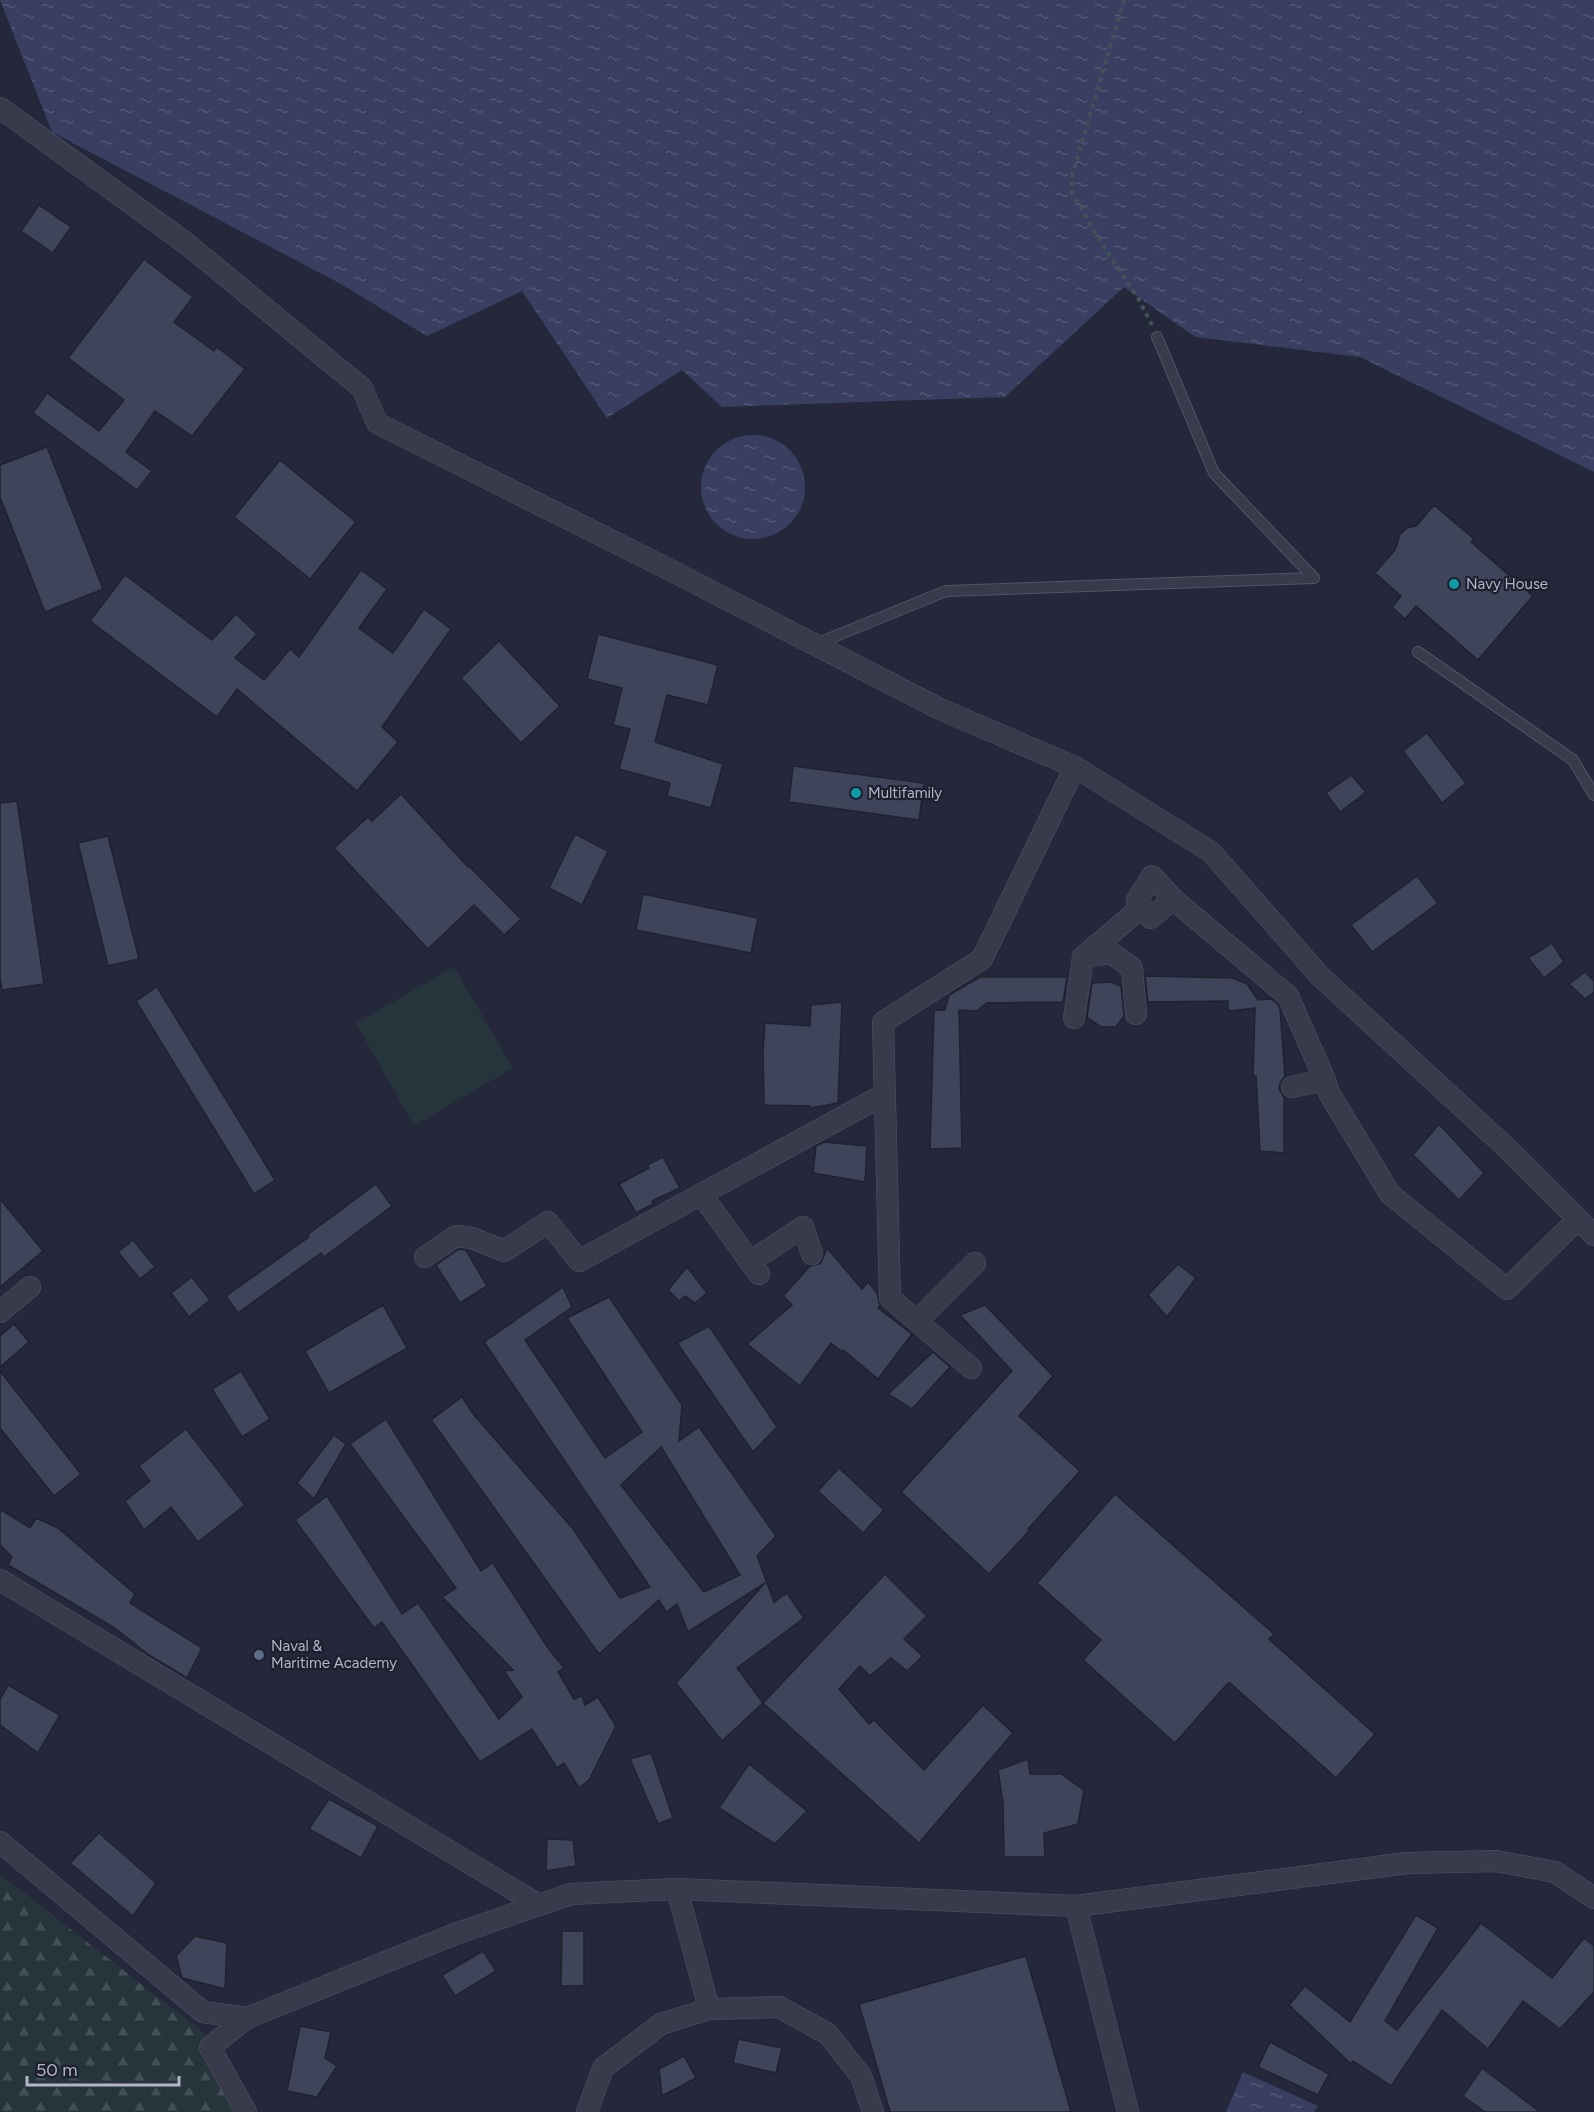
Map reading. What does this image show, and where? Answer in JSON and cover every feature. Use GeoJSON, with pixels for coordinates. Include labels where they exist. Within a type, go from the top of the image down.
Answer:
{"type":"FeatureCollection","features":[{"type":"Feature","properties":{"kind":"street"},"geometry":{"type":"LineString","coordinates":[[0,108],[187,244],[362,388],[377,423],[940,709],[1076,766],[1211,852],[1320,976],[1510,1151],[1594,1235]]}},
{"type":"Feature","properties":{"kind":"street"},"geometry":{"type":"LineString","coordinates":[[971,1368],[890,1298],[883,1022],[982,959],[1076,766]]}},
{"type":"Feature","properties":{"kind":"street"},"geometry":{"type":"LineString","coordinates":[[1173,899],[1151,918],[1137,900],[1152,876],[1173,899],[1288,996],[1329,1092],[1390,1194],[1507,1289],[1577,1220]]}},
{"type":"Feature","properties":{"kind":"street"},"geometry":{"type":"LineString","coordinates":[[1074,1018],[1083,957],[1142,907]]}},
{"type":"Feature","properties":{"kind":"street"},"geometry":{"type":"LineString","coordinates":[[1083,957],[1111,953],[1132,968],[1136,1014]]}},
{"type":"Feature","properties":{"kind":"street"},"geometry":{"type":"LineString","coordinates":[[1292,1087],[1325,1080]]}},
{"type":"Feature","properties":{"kind":"street"},"geometry":{"type":"LineString","coordinates":[[425,1257],[456,1236],[472,1238],[504,1251],[548,1222],[579,1261],[885,1094]]}},
{"type":"Feature","properties":{"kind":"street"},"geometry":{"type":"LineString","coordinates":[[701,1194],[755,1268],[803,1227],[812,1254]]}},
{"type":"Feature","properties":{"kind":"street"},"geometry":{"type":"LineString","coordinates":[[917,1322],[975,1263]]}},
{"type":"Feature","properties":{"kind":"street"},"geometry":{"type":"LineString","coordinates":[[0,1312],[30,1287]]}},
{"type":"Feature","properties":{"kind":"street"},"geometry":{"type":"LineString","coordinates":[[0,1580],[539,1905]]}},
{"type":"Feature","properties":{"kind":"street"},"geometry":{"type":"LineString","coordinates":[[0,1842],[203,2012],[247,2018]]}},
{"type":"Feature","properties":{"kind":"street"},"geometry":{"type":"LineString","coordinates":[[246,2112],[210,2047],[247,2018],[454,1934],[571,1894],[677,1888],[1076,1906],[1407,1863],[1496,1861],[1556,1872],[1594,1898]]}},
{"type":"Feature","properties":{"kind":"street"},"geometry":{"type":"LineString","coordinates":[[677,1888],[709,2009]]}},
{"type":"Feature","properties":{"kind":"street"},"geometry":{"type":"LineString","coordinates":[[1076,1906],[1130,2111]]}},
{"type":"Feature","properties":{"kind":"street"},"geometry":{"type":"LineString","coordinates":[[588,2112],[603,2068],[661,2024],[709,2009],[779,2007],[828,2034],[861,2076],[873,2112]]}},
{"type":"Feature","properties":{"kind":"lane"},"geometry":{"type":"LineString","coordinates":[[816,644],[946,591],[1314,578],[1214,473],[1157,337]]}},
{"type":"Feature","properties":{"kind":"lane"},"geometry":{"type":"LineString","coordinates":[[1418,652],[1573,760],[1594,795]]}},
{"type":"Feature","properties":{"kind":"path"},"geometry":{"type":"LineString","coordinates":[[1125,0],[1072,176],[1072,193],[1105,249],[1138,298],[1157,337]]}},
{"type":"Feature","properties":{"kind":"green space"},"geometry":{"type":"Polygon","coordinates":[[[454,967],[513,1068],[414,1126],[356,1023],[454,967]]]}},
{"type":"Feature","properties":{"kind":"green space"},"geometry":{"type":"Polygon","coordinates":[[[0,1874],[204,2033],[244,2112],[0,2112],[0,1874]]]}},
{"type":"Feature","properties":{"kind":"water"},"geometry":{"type":"Polygon","coordinates":[[[0,0],[1594,0],[1594,472],[1360,357],[1195,337],[1124,287],[1005,397],[722,407],[682,370],[607,418],[522,291],[427,336],[341,284],[52,132],[0,0]]]}},
{"type":"Feature","properties":{"kind":"water"},"geometry":{"type":"Polygon","coordinates":[[[753,435],[773,439],[790,450],[801,467],[805,487],[801,507],[790,524],[773,535],[753,539],[733,535],[716,524],[705,507],[701,487],[705,467],[716,450],[733,439],[753,435]]]}},
{"type":"Feature","properties":{"kind":"water"},"geometry":{"type":"Polygon","coordinates":[[[1243,2072],[1318,2106],[1314,2112],[1226,2112],[1243,2072]]]}},
{"type":"Feature","properties":{"kind":"building"},"geometry":{"type":"Polygon","coordinates":[[[39,205],[71,227],[53,253],[21,231],[39,205]]]}},
{"type":"Feature","properties":{"kind":"building"},"geometry":{"type":"Polygon","coordinates":[[[144,259],[193,297],[174,322],[214,351],[217,347],[245,369],[192,436],[155,411],[126,452],[152,471],[137,490],[33,413],[47,393],[99,431],[124,400],[68,358],[144,259]]]}},
{"type":"Feature","properties":{"kind":"building"},"geometry":{"type":"Polygon","coordinates":[[[47,447],[103,589],[45,612],[0,497],[0,465],[47,447]]]}},
{"type":"Feature","properties":{"kind":"building"},"geometry":{"type":"Polygon","coordinates":[[[280,460],[356,522],[310,579],[234,517],[280,460]]]}},
{"type":"Feature","properties":{"kind":"building","name":"Navy House"},"geometry":{"type":"Polygon","coordinates":[[[1434,505],[1474,539],[1471,542],[1533,596],[1478,660],[1416,606],[1405,619],[1392,607],[1401,596],[1375,573],[1395,550],[1400,534],[1407,528],[1416,526],[1434,505]]]}},
{"type":"Feature","properties":{"kind":"building"},"geometry":{"type":"Polygon","coordinates":[[[361,570],[387,589],[359,628],[393,653],[424,609],[451,629],[382,727],[398,742],[357,791],[237,689],[217,717],[90,621],[125,575],[212,640],[236,614],[257,634],[235,658],[264,680],[290,649],[299,657],[361,570]]]}},
{"type":"Feature","properties":{"kind":"building"},"geometry":{"type":"Polygon","coordinates":[[[598,634],[718,665],[708,705],[667,695],[655,742],[723,764],[711,808],[667,796],[670,783],[619,769],[630,729],[613,725],[622,688],[587,679],[598,634]]]}},
{"type":"Feature","properties":{"kind":"building"},"geometry":{"type":"Polygon","coordinates":[[[499,641],[560,706],[521,743],[461,678],[499,641]]]}},
{"type":"Feature","properties":{"kind":"building"},"geometry":{"type":"Polygon","coordinates":[[[1427,733],[1466,783],[1442,803],[1403,751],[1427,733]]]}},
{"type":"Feature","properties":{"kind":"building","name":"Multifamily"},"geometry":{"type":"Polygon","coordinates":[[[793,766],[924,783],[919,820],[789,802],[793,766]]]}},
{"type":"Feature","properties":{"kind":"building"},"geometry":{"type":"Polygon","coordinates":[[[1351,775],[1366,792],[1340,812],[1326,793],[1351,775]]]}},
{"type":"Feature","properties":{"kind":"building"},"geometry":{"type":"Polygon","coordinates":[[[401,794],[468,867],[521,919],[504,935],[474,905],[428,949],[334,848],[368,817],[372,821],[401,794]]]}},
{"type":"Feature","properties":{"kind":"building"},"geometry":{"type":"Polygon","coordinates":[[[17,801],[44,984],[2,990],[0,977],[0,803],[17,801]]]}},
{"type":"Feature","properties":{"kind":"building"},"geometry":{"type":"Polygon","coordinates":[[[575,834],[608,851],[582,905],[549,888],[575,834]]]}},
{"type":"Feature","properties":{"kind":"building"},"geometry":{"type":"Polygon","coordinates":[[[108,836],[139,959],[108,966],[78,843],[108,836]]]}},
{"type":"Feature","properties":{"kind":"building"},"geometry":{"type":"Polygon","coordinates":[[[1417,876],[1438,903],[1372,952],[1351,925],[1417,876]]]}},
{"type":"Feature","properties":{"kind":"building"},"geometry":{"type":"Polygon","coordinates":[[[643,894],[758,918],[751,953],[636,930],[643,894]]]}},
{"type":"Feature","properties":{"kind":"building"},"geometry":{"type":"Polygon","coordinates":[[[1552,943],[1564,962],[1544,978],[1528,958],[1552,943]]]}},
{"type":"Feature","properties":{"kind":"building"},"geometry":{"type":"Polygon","coordinates":[[[1585,972],[1594,981],[1594,992],[1585,999],[1569,984],[1585,972]]]}},
{"type":"Feature","properties":{"kind":"building"},"geometry":{"type":"Polygon","coordinates":[[[1145,976],[1233,978],[1247,984],[1258,1000],[1271,999],[1278,1004],[1285,1076],[1279,1089],[1284,1097],[1284,1153],[1260,1151],[1256,1076],[1253,1076],[1255,1008],[1228,1011],[1228,1001],[1148,1002],[1145,976]]]}},
{"type":"Feature","properties":{"kind":"building"},"geometry":{"type":"Polygon","coordinates":[[[980,977],[1067,977],[1063,1002],[987,1003],[976,1011],[959,1010],[962,1148],[930,1149],[934,1010],[945,1010],[949,995],[980,977]]]}},
{"type":"Feature","properties":{"kind":"building"},"geometry":{"type":"Polygon","coordinates":[[[1111,982],[1121,986],[1124,1016],[1116,1027],[1101,1027],[1087,1017],[1092,983],[1111,982]]]}},
{"type":"Feature","properties":{"kind":"building"},"geometry":{"type":"Polygon","coordinates":[[[157,987],[275,1180],[254,1194],[136,1001],[157,987]]]}},
{"type":"Feature","properties":{"kind":"building"},"geometry":{"type":"Polygon","coordinates":[[[842,1002],[838,1103],[810,1108],[810,1106],[764,1105],[765,1023],[810,1026],[811,1005],[842,1002]]]}},
{"type":"Feature","properties":{"kind":"building"},"geometry":{"type":"Polygon","coordinates":[[[1439,1124],[1484,1173],[1459,1200],[1413,1155],[1439,1124]]]}},
{"type":"Feature","properties":{"kind":"building"},"geometry":{"type":"Polygon","coordinates":[[[824,1142],[867,1146],[865,1182],[813,1173],[816,1146],[824,1142]]]}},
{"type":"Feature","properties":{"kind":"building"},"geometry":{"type":"Polygon","coordinates":[[[663,1157],[680,1188],[652,1201],[653,1204],[636,1213],[619,1184],[649,1168],[647,1165],[663,1157]]]}},
{"type":"Feature","properties":{"kind":"building"},"geometry":{"type":"Polygon","coordinates":[[[376,1184],[392,1206],[324,1257],[321,1253],[238,1313],[226,1296],[309,1237],[307,1235],[376,1184]]]}},
{"type":"Feature","properties":{"kind":"building"},"geometry":{"type":"Polygon","coordinates":[[[0,1199],[43,1251],[0,1287],[0,1199]]]}},
{"type":"Feature","properties":{"kind":"building"},"geometry":{"type":"Polygon","coordinates":[[[133,1240],[155,1267],[140,1279],[118,1252],[133,1240]]]}},
{"type":"Feature","properties":{"kind":"building"},"geometry":{"type":"Polygon","coordinates":[[[827,1248],[862,1289],[868,1282],[877,1293],[880,1306],[878,1308],[912,1334],[878,1379],[831,1343],[800,1386],[747,1344],[792,1305],[783,1296],[810,1266],[821,1263],[827,1248]]]}},
{"type":"Feature","properties":{"kind":"building"},"geometry":{"type":"Polygon","coordinates":[[[459,1249],[466,1250],[487,1286],[460,1303],[436,1265],[459,1249]]]}},
{"type":"Feature","properties":{"kind":"building"},"geometry":{"type":"Polygon","coordinates":[[[1178,1264],[1196,1278],[1167,1317],[1148,1295],[1178,1264]]]}},
{"type":"Feature","properties":{"kind":"building"},"geometry":{"type":"Polygon","coordinates":[[[687,1267],[707,1293],[695,1303],[685,1296],[679,1301],[668,1290],[687,1267]]]}},
{"type":"Feature","properties":{"kind":"building"},"geometry":{"type":"Polygon","coordinates":[[[192,1277],[210,1300],[189,1317],[171,1293],[192,1277]]]}},
{"type":"Feature","properties":{"kind":"building"},"geometry":{"type":"Polygon","coordinates":[[[563,1287],[572,1307],[525,1340],[605,1458],[642,1432],[567,1318],[609,1297],[682,1405],[679,1441],[699,1427],[776,1536],[757,1556],[774,1602],[787,1593],[804,1618],[737,1668],[763,1703],[722,1741],[676,1683],[765,1583],[688,1632],[677,1604],[666,1612],[659,1600],[599,1654],[431,1420],[462,1397],[474,1415],[573,1529],[620,1598],[650,1587],[484,1342],[563,1287]],[[661,1447],[621,1485],[704,1592],[740,1575],[661,1447]]]}},
{"type":"Feature","properties":{"kind":"building"},"geometry":{"type":"Polygon","coordinates":[[[383,1305],[407,1348],[329,1393],[305,1351],[383,1305]]]}},
{"type":"Feature","properties":{"kind":"building"},"geometry":{"type":"Polygon","coordinates":[[[985,1305],[1053,1376],[1019,1416],[1080,1471],[989,1574],[901,1492],[1012,1371],[960,1315],[985,1305]]]}},
{"type":"Feature","properties":{"kind":"building"},"geometry":{"type":"Polygon","coordinates":[[[14,1324],[29,1342],[0,1367],[0,1336],[14,1324]]]}},
{"type":"Feature","properties":{"kind":"building"},"geometry":{"type":"Polygon","coordinates":[[[709,1326],[777,1427],[753,1452],[677,1343],[709,1326]]]}},
{"type":"Feature","properties":{"kind":"building"},"geometry":{"type":"Polygon","coordinates":[[[933,1352],[950,1367],[912,1409],[888,1394],[933,1352]]]}},
{"type":"Feature","properties":{"kind":"building"},"geometry":{"type":"Polygon","coordinates":[[[0,1371],[81,1474],[54,1496],[0,1428],[0,1371]]]}},
{"type":"Feature","properties":{"kind":"building"},"geometry":{"type":"Polygon","coordinates":[[[241,1371],[270,1419],[242,1437],[212,1389],[241,1371]]]}},
{"type":"Feature","properties":{"kind":"building"},"geometry":{"type":"Polygon","coordinates":[[[386,1419],[481,1571],[493,1563],[548,1648],[564,1668],[558,1672],[574,1699],[582,1696],[585,1705],[598,1697],[616,1726],[589,1780],[579,1788],[564,1763],[557,1768],[532,1729],[480,1762],[382,1622],[374,1628],[295,1520],[327,1496],[402,1614],[418,1603],[499,1719],[522,1697],[504,1671],[513,1670],[442,1597],[456,1588],[350,1444],[386,1419]]]}},
{"type":"Feature","properties":{"kind":"building"},"geometry":{"type":"Polygon","coordinates":[[[186,1429],[245,1505],[198,1542],[171,1507],[144,1530],[125,1501],[150,1481],[139,1466],[186,1429]]]}},
{"type":"Feature","properties":{"kind":"building"},"geometry":{"type":"Polygon","coordinates":[[[334,1435],[346,1444],[314,1499],[297,1483],[334,1435]]]}},
{"type":"Feature","properties":{"kind":"building"},"geometry":{"type":"Polygon","coordinates":[[[839,1468],[884,1510],[863,1533],[818,1491],[839,1468]]]}},
{"type":"Feature","properties":{"kind":"building"},"geometry":{"type":"Polygon","coordinates":[[[1115,1494],[1274,1634],[1269,1639],[1375,1734],[1336,1778],[1230,1683],[1175,1743],[1083,1660],[1101,1640],[1037,1583],[1115,1494]]]}},
{"type":"Feature","properties":{"kind":"building"},"geometry":{"type":"Polygon","coordinates":[[[0,1509],[30,1528],[36,1518],[58,1528],[135,1594],[130,1603],[202,1648],[187,1678],[149,1655],[115,1628],[8,1565],[12,1557],[0,1545],[0,1509]]]}},
{"type":"Feature","properties":{"kind":"building"},"geometry":{"type":"Polygon","coordinates":[[[885,1574],[927,1616],[904,1639],[923,1656],[907,1671],[891,1658],[870,1676],[860,1666],[839,1689],[869,1724],[874,1720],[924,1770],[983,1705],[1013,1733],[919,1843],[763,1703],[885,1574]]]}},
{"type":"Feature","properties":{"kind":"building"},"geometry":{"type":"Polygon","coordinates":[[[8,1685],[60,1715],[38,1753],[0,1725],[0,1700],[8,1685]]]}},
{"type":"Feature","properties":{"kind":"building"},"geometry":{"type":"Polygon","coordinates":[[[651,1753],[673,1818],[658,1824],[630,1759],[651,1753]]]}},
{"type":"Feature","properties":{"kind":"building"},"geometry":{"type":"Polygon","coordinates":[[[1028,1759],[1030,1774],[1061,1774],[1084,1790],[1078,1824],[1044,1833],[1045,1857],[1004,1857],[1003,1803],[998,1770],[1028,1759]]]}},
{"type":"Feature","properties":{"kind":"building"},"geometry":{"type":"Polygon","coordinates":[[[749,1764],[807,1811],[775,1844],[719,1808],[749,1764]]]}},
{"type":"Feature","properties":{"kind":"building"},"geometry":{"type":"Polygon","coordinates":[[[329,1799],[378,1826],[361,1858],[309,1829],[329,1799]]]}},
{"type":"Feature","properties":{"kind":"building"},"geometry":{"type":"Polygon","coordinates":[[[99,1833],[156,1883],[133,1916],[70,1863],[99,1833]]]}},
{"type":"Feature","properties":{"kind":"building"},"geometry":{"type":"Polygon","coordinates":[[[547,1839],[573,1840],[576,1866],[546,1871],[547,1839]]]}},
{"type":"Feature","properties":{"kind":"building"},"geometry":{"type":"Polygon","coordinates":[[[1416,1915],[1438,1928],[1385,2021],[1397,2030],[1481,1923],[1552,1978],[1584,1938],[1594,1946],[1594,1992],[1560,2029],[1523,2001],[1488,2049],[1442,2010],[1391,2086],[1353,2061],[1351,2064],[1289,2005],[1305,1986],[1350,2022],[1416,1915]]]}},
{"type":"Feature","properties":{"kind":"building"},"geometry":{"type":"Polygon","coordinates":[[[562,1931],[584,1931],[584,1986],[561,1986],[562,1931]]]}},
{"type":"Feature","properties":{"kind":"building"},"geometry":{"type":"Polygon","coordinates":[[[195,1936],[227,1943],[225,1989],[182,1978],[176,1956],[195,1936]]]}},
{"type":"Feature","properties":{"kind":"building"},"geometry":{"type":"Polygon","coordinates":[[[483,1951],[496,1971],[455,1996],[442,1975],[483,1951]]]}},
{"type":"Feature","properties":{"kind":"building"},"geometry":{"type":"Polygon","coordinates":[[[1026,1956],[1071,2112],[890,2112],[859,2004],[1026,1956]]]}},
{"type":"Feature","properties":{"kind":"building"},"geometry":{"type":"Polygon","coordinates":[[[300,2026],[331,2032],[325,2058],[337,2066],[317,2097],[287,2091],[300,2026]]]}},
{"type":"Feature","properties":{"kind":"building"},"geometry":{"type":"Polygon","coordinates":[[[738,2039],[782,2048],[776,2073],[733,2063],[738,2039]]]}},
{"type":"Feature","properties":{"kind":"building"},"geometry":{"type":"Polygon","coordinates":[[[1270,2042],[1329,2074],[1318,2095],[1258,2067],[1270,2042]]]}},
{"type":"Feature","properties":{"kind":"building"},"geometry":{"type":"Polygon","coordinates":[[[684,2056],[696,2078],[662,2096],[659,2069],[684,2056]]]}},
{"type":"Feature","properties":{"kind":"building"},"geometry":{"type":"Polygon","coordinates":[[[1482,2068],[1540,2112],[1485,2112],[1463,2096],[1482,2068]]]}},
{"type":"Feature","properties":{"kind":"place","name":"Navy House"},"geometry":{"type":"Point","coordinates":[1454,584]}},
{"type":"Feature","properties":{"kind":"place","name":"Multifamily"},"geometry":{"type":"Point","coordinates":[856,793]}},
{"type":"Feature","properties":{"kind":"place","name":"Naval & Maritime Academy"},"geometry":{"type":"Point","coordinates":[259,1655]}}]}
